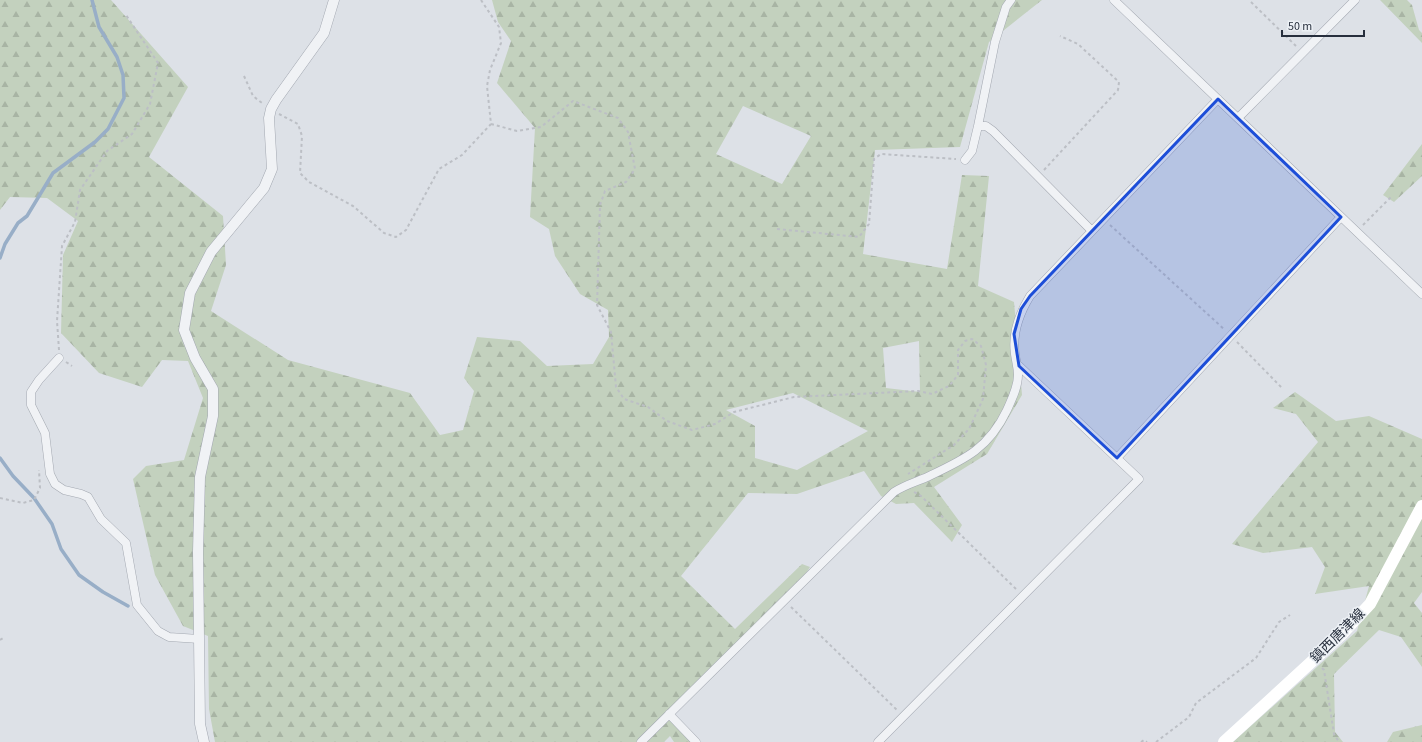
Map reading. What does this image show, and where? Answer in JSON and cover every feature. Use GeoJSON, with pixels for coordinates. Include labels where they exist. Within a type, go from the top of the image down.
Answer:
{"type":"FeatureCollection","features":[{"type":"Feature","properties":{"kind":"main road","name":"鎮西唐津線"},"geometry":{"type":"LineString","coordinates":[[1224,742],[1344,633],[1370,604],[1422,506]]}},
{"type":"Feature","properties":{"kind":"street"},"geometry":{"type":"LineString","coordinates":[[204,742],[200,724],[198,552],[200,477],[212,416],[213,389],[195,358],[184,330],[190,293],[211,252],[264,188],[272,169],[269,118],[271,109],[324,33],[334,0]]}},
{"type":"Feature","properties":{"kind":"street"},"geometry":{"type":"LineString","coordinates":[[965,160],[972,151],[995,42],[1006,7],[1011,0]]}},
{"type":"Feature","properties":{"kind":"street"},"geometry":{"type":"LineString","coordinates":[[1114,0],[1422,294]]}},
{"type":"Feature","properties":{"kind":"street"},"geometry":{"type":"LineString","coordinates":[[1238,118],[1355,0]]}},
{"type":"Feature","properties":{"kind":"street"},"geometry":{"type":"LineString","coordinates":[[641,742],[894,492],[905,485],[918,481],[950,466],[976,451],[989,439],[1000,424],[1013,397],[1018,380],[1018,366],[1015,355],[1014,334],[1021,309],[1030,296],[1218,99]]}},
{"type":"Feature","properties":{"kind":"street"},"geometry":{"type":"LineString","coordinates":[[978,126],[986,126],[993,131],[1092,231]]}},
{"type":"Feature","properties":{"kind":"street"},"geometry":{"type":"LineString","coordinates":[[1117,458],[1341,217]]}},
{"type":"Feature","properties":{"kind":"street"},"geometry":{"type":"LineString","coordinates":[[60,358],[39,380],[31,392],[32,405],[45,433],[50,474],[54,484],[64,490],[88,497],[101,519],[126,543],[137,605],[158,631],[169,637],[199,639]]}},
{"type":"Feature","properties":{"kind":"street"},"geometry":{"type":"LineString","coordinates":[[878,742],[1139,479],[1018,366]]}},
{"type":"Feature","properties":{"kind":"street"},"geometry":{"type":"LineString","coordinates":[[669,714],[696,742]]}},
{"type":"Feature","properties":{"kind":"path"},"geometry":{"type":"LineString","coordinates":[[481,0],[499,28],[501,43],[490,70],[486,86],[491,124]]}},
{"type":"Feature","properties":{"kind":"path"},"geometry":{"type":"LineString","coordinates":[[1251,2],[1303,52]]}},
{"type":"Feature","properties":{"kind":"path"},"geometry":{"type":"LineString","coordinates":[[72,366],[60,358],[56,321],[62,246],[75,222],[80,190],[107,151],[132,134],[150,104],[158,63],[126,15]]}},
{"type":"Feature","properties":{"kind":"path"},"geometry":{"type":"LineString","coordinates":[[1038,176],[1118,90],[1119,82],[1078,44],[1060,36]]}},
{"type":"Feature","properties":{"kind":"path"},"geometry":{"type":"LineString","coordinates":[[244,76],[253,96],[271,109],[298,124],[302,136],[300,172],[309,182],[353,206],[384,233],[396,237],[406,230],[439,169],[462,155],[491,124]]}},
{"type":"Feature","properties":{"kind":"path"},"geometry":{"type":"LineString","coordinates":[[491,124],[517,131],[541,127],[573,101],[618,118],[628,132],[635,169],[626,182],[605,191],[600,205],[597,305],[611,332],[616,387],[624,399],[648,407],[667,421],[692,430],[714,424],[734,412],[794,398],[918,391],[932,394],[948,386],[958,375],[958,350],[965,341],[972,339],[981,346],[986,365],[983,399],[969,430],[954,445],[902,477],[905,485],[921,496],[1023,596]]}},
{"type":"Feature","properties":{"kind":"path"},"geometry":{"type":"LineString","coordinates":[[778,229],[859,237],[869,224],[874,159],[881,154],[965,160]]}},
{"type":"Feature","properties":{"kind":"path"},"geometry":{"type":"LineString","coordinates":[[1356,232],[1392,196]]}},
{"type":"Feature","properties":{"kind":"path"},"geometry":{"type":"LineString","coordinates":[[1103,219],[1231,336],[1283,389]]}},
{"type":"Feature","properties":{"kind":"path"},"geometry":{"type":"LineString","coordinates":[[0,498],[23,504],[34,500]]}},
{"type":"Feature","properties":{"kind":"path"},"geometry":{"type":"LineString","coordinates":[[785,600],[904,716]]}},
{"type":"Feature","properties":{"kind":"path"},"geometry":{"type":"LineString","coordinates":[[1156,742],[1189,717],[1196,703],[1256,658],[1279,622],[1290,615]]}},
{"type":"Feature","properties":{"kind":"path"},"geometry":{"type":"LineString","coordinates":[[0,640],[5,637]]}},
{"type":"Feature","properties":{"kind":"path"},"geometry":{"type":"LineString","coordinates":[[1316,658],[1324,670],[1334,734],[1340,742]]}},
{"type":"Feature","properties":{"kind":"path"},"geometry":{"type":"LineString","coordinates":[[1142,742],[1144,740],[1147,742]]}},
{"type":"Feature","properties":{"kind":"highlighted area"},"geometry":{"type":"Polygon","coordinates":[[[1218,99],[1341,217],[1117,458],[1019,366],[1014,334],[1021,309],[1030,296],[1218,99]]]}},
{"type":"Feature","properties":{"kind":"green space"},"geometry":{"type":"Polygon","coordinates":[[[0,0],[111,0],[188,87],[149,157],[223,216],[226,265],[211,311],[288,360],[410,393],[440,435],[463,430],[474,391],[464,378],[477,337],[520,341],[547,366],[593,364],[609,337],[608,310],[580,294],[555,256],[549,229],[530,217],[535,128],[497,83],[511,41],[498,22],[492,0],[1042,0],[989,42],[960,147],[875,150],[863,254],[947,269],[962,175],[989,176],[978,286],[1014,302],[1022,395],[987,454],[934,487],[962,525],[952,542],[914,503],[896,504],[881,496],[864,471],[797,494],[748,493],[681,576],[735,629],[802,564],[810,567],[787,603],[668,711],[696,742],[674,742],[670,736],[664,742],[215,742],[209,709],[208,636],[183,626],[155,575],[133,479],[146,466],[184,460],[203,398],[188,361],[162,360],[142,387],[99,373],[61,333],[63,255],[78,221],[47,198],[10,197],[0,210],[0,0]],[[743,106],[716,154],[782,184],[811,136],[743,106]],[[919,341],[883,348],[886,388],[920,392],[919,341]],[[793,393],[726,410],[755,426],[755,458],[797,470],[868,431],[793,393]]]}},
{"type":"Feature","properties":{"kind":"green space"},"geometry":{"type":"Polygon","coordinates":[[[1380,0],[1407,0],[1412,5],[1419,30],[1422,33],[1422,43],[1380,0]]]}},
{"type":"Feature","properties":{"kind":"green space"},"geometry":{"type":"Polygon","coordinates":[[[1422,144],[1422,176],[1394,202],[1383,195],[1422,144]]]}},
{"type":"Feature","properties":{"kind":"green space"},"geometry":{"type":"Polygon","coordinates":[[[1295,392],[1336,421],[1369,416],[1422,439],[1422,592],[1414,603],[1422,613],[1422,667],[1401,637],[1379,630],[1334,674],[1335,732],[1343,742],[1233,742],[1357,631],[1369,586],[1315,594],[1325,567],[1312,547],[1263,553],[1232,544],[1318,442],[1296,414],[1273,408],[1295,392]]]}},
{"type":"Feature","properties":{"kind":"green space"},"geometry":{"type":"Polygon","coordinates":[[[1422,725],[1422,742],[1387,742],[1393,732],[1422,725]]]}},
{"type":"Feature","properties":{"kind":"waterway"},"geometry":{"type":"LineString","coordinates":[[0,258],[5,244],[18,223],[27,216],[53,173],[95,142],[108,129],[124,98],[123,75],[117,57],[99,27],[92,0]]}},
{"type":"Feature","properties":{"kind":"waterway"},"geometry":{"type":"LineString","coordinates":[[0,458],[13,476],[34,498],[52,524],[61,549],[79,575],[103,592],[128,606]]}}]}
